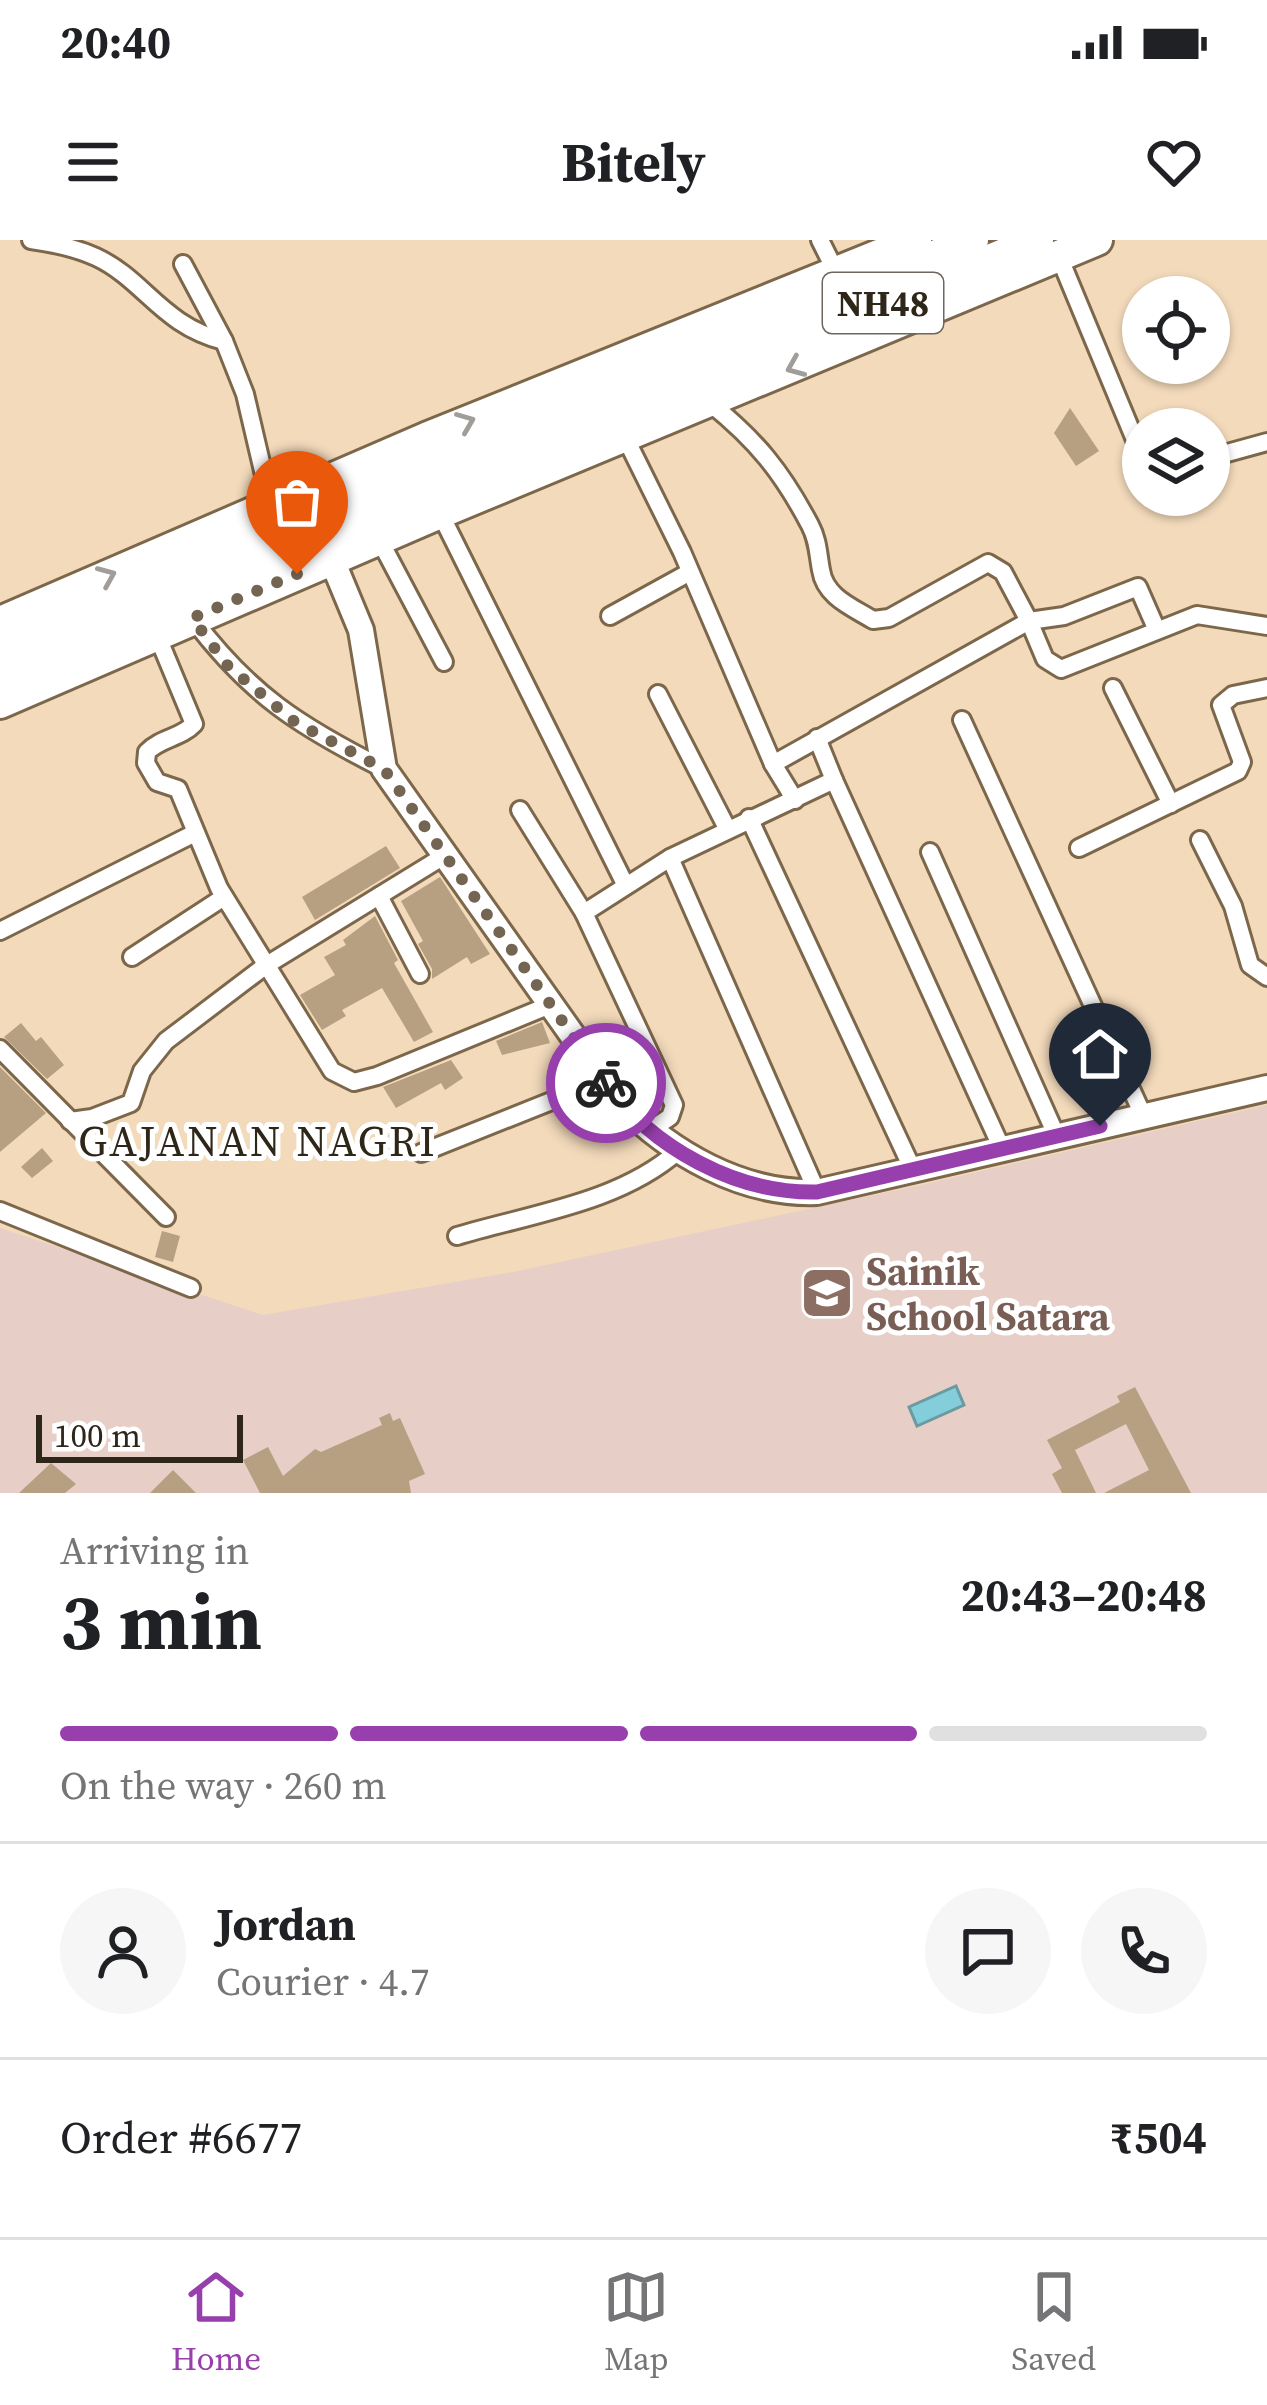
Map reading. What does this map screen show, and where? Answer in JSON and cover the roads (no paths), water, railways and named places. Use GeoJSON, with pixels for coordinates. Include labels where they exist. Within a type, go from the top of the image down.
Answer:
{"type":"FeatureCollection","features":[{"type":"Feature","properties":{"kind":"highway"},"geometry":{"type":"LineString","coordinates":[[0,622],[271,505],[916,240]]}},
{"type":"Feature","properties":{"kind":"highway","name":"NH48"},"geometry":{"type":"LineString","coordinates":[[0,677],[445,484],[973,240]]}},
{"type":"Feature","properties":{"kind":"highway"},"geometry":{"type":"LineString","coordinates":[[0,703],[440,513],[710,403],[1048,247],[1096,240]]}},
{"type":"Feature","properties":{"kind":"highway","name":"NH48"},"geometry":{"type":"LineString","coordinates":[[0,651],[436,462],[724,356],[1048,247]]}},
{"type":"Feature","properties":{"kind":"street"},"geometry":{"type":"LineString","coordinates":[[31,240],[99,258],[163,313],[204,336],[224,341]]}},
{"type":"Feature","properties":{"kind":"street"},"geometry":{"type":"LineString","coordinates":[[820,240],[836,272]]}},
{"type":"Feature","properties":{"kind":"street"},"geometry":{"type":"LineString","coordinates":[[1048,247],[1122,412]]}},
{"type":"Feature","properties":{"kind":"street"},"geometry":{"type":"LineString","coordinates":[[183,264],[224,341],[245,394],[271,505]]}},
{"type":"Feature","properties":{"kind":"street"},"geometry":{"type":"LineString","coordinates":[[710,403],[776,464],[815,536],[824,582],[831,593],[880,622],[988,563],[1003,572],[1045,659],[1061,669],[1197,615],[1267,626]]}},
{"type":"Feature","properties":{"kind":"street"},"geometry":{"type":"LineString","coordinates":[[626,437],[773,764],[795,800]]}},
{"type":"Feature","properties":{"kind":"street"},"geometry":{"type":"LineString","coordinates":[[1230,452],[1267,442]]}},
{"type":"Feature","properties":{"kind":"street"},"geometry":{"type":"LineString","coordinates":[[440,513],[625,884]]}},
{"type":"Feature","properties":{"kind":"street"},"geometry":{"type":"LineString","coordinates":[[379,539],[444,662]]}},
{"type":"Feature","properties":{"kind":"street"},"geometry":{"type":"LineString","coordinates":[[332,560],[361,630],[384,769],[604,1080],[649,1132],[678,1151],[714,1170],[790,1192],[817,1192],[1267,1088]]}},
{"type":"Feature","properties":{"kind":"street"},"geometry":{"type":"LineString","coordinates":[[610,616],[690,572]]}},
{"type":"Feature","properties":{"kind":"street"},"geometry":{"type":"LineString","coordinates":[[773,764],[1029,621],[1064,616],[1138,587],[1156,628]]}},
{"type":"Feature","properties":{"kind":"street"},"geometry":{"type":"LineString","coordinates":[[192,618],[228,666],[295,722],[384,769]]}},
{"type":"Feature","properties":{"kind":"street"},"geometry":{"type":"LineString","coordinates":[[157,635],[194,724],[152,746],[146,752],[146,763],[157,782],[178,789],[224,897],[332,1071],[354,1082],[550,1005]]}},
{"type":"Feature","properties":{"kind":"street"},"geometry":{"type":"LineString","coordinates":[[1113,688],[1171,804]]}},
{"type":"Feature","properties":{"kind":"street"},"geometry":{"type":"LineString","coordinates":[[1078,848],[1242,767],[1221,705],[1233,695],[1267,688]]}},
{"type":"Feature","properties":{"kind":"street"},"geometry":{"type":"LineString","coordinates":[[658,694],[728,830]]}},
{"type":"Feature","properties":{"kind":"street"},"geometry":{"type":"LineString","coordinates":[[962,720],[1143,1115]]}},
{"type":"Feature","properties":{"kind":"street"},"geometry":{"type":"LineString","coordinates":[[817,738],[1003,1151]]}},
{"type":"Feature","properties":{"kind":"street"},"geometry":{"type":"LineString","coordinates":[[584,913],[670,858],[834,781]]}},
{"type":"Feature","properties":{"kind":"street"},"geometry":{"type":"LineString","coordinates":[[520,810],[584,913],[674,1105],[670,1117],[649,1132]]}},
{"type":"Feature","properties":{"kind":"street"},"geometry":{"type":"LineString","coordinates":[[748,818],[913,1170]]}},
{"type":"Feature","properties":{"kind":"street"},"geometry":{"type":"LineString","coordinates":[[0,931],[195,833]]}},
{"type":"Feature","properties":{"kind":"street"},"geometry":{"type":"LineString","coordinates":[[1200,840],[1233,906],[1250,965],[1267,977]]}},
{"type":"Feature","properties":{"kind":"street"},"geometry":{"type":"LineString","coordinates":[[930,852],[1057,1137]]}},
{"type":"Feature","properties":{"kind":"street"},"geometry":{"type":"LineString","coordinates":[[70,1120],[92,1118],[131,1103],[142,1071],[166,1041],[265,966],[444,856]]}},
{"type":"Feature","properties":{"kind":"street"},"geometry":{"type":"LineString","coordinates":[[670,858],[817,1192]]}},
{"type":"Feature","properties":{"kind":"street"},"geometry":{"type":"LineString","coordinates":[[379,896],[419,974]]}},
{"type":"Feature","properties":{"kind":"street"},"geometry":{"type":"LineString","coordinates":[[131,957],[224,897]]}},
{"type":"Feature","properties":{"kind":"street"},"geometry":{"type":"LineString","coordinates":[[0,1049],[166,1217]]}},
{"type":"Feature","properties":{"kind":"street"},"geometry":{"type":"LineString","coordinates":[[421,1154],[604,1080]]}},
{"type":"Feature","properties":{"kind":"street"},"geometry":{"type":"LineString","coordinates":[[457,1236],[622,1188],[652,1174],[678,1151]]}},
{"type":"Feature","properties":{"kind":"street"},"geometry":{"type":"LineString","coordinates":[[0,1211],[191,1288]]}},
{"type":"Feature","properties":{"kind":"water"},"geometry":{"type":"Polygon","coordinates":[[[956,1386],[964,1405],[917,1426],[909,1407],[956,1386]]]}},
{"type":"Feature","properties":{"kind":"place","name":"Sainik School Satara"},"geometry":{"type":"Point","coordinates":[827,1293]}},
{"type":"Feature","properties":{"kind":"district","name":"GAJANAN NAGRI"},"geometry":{"type":"Point","coordinates":[258,1141]}}]}
